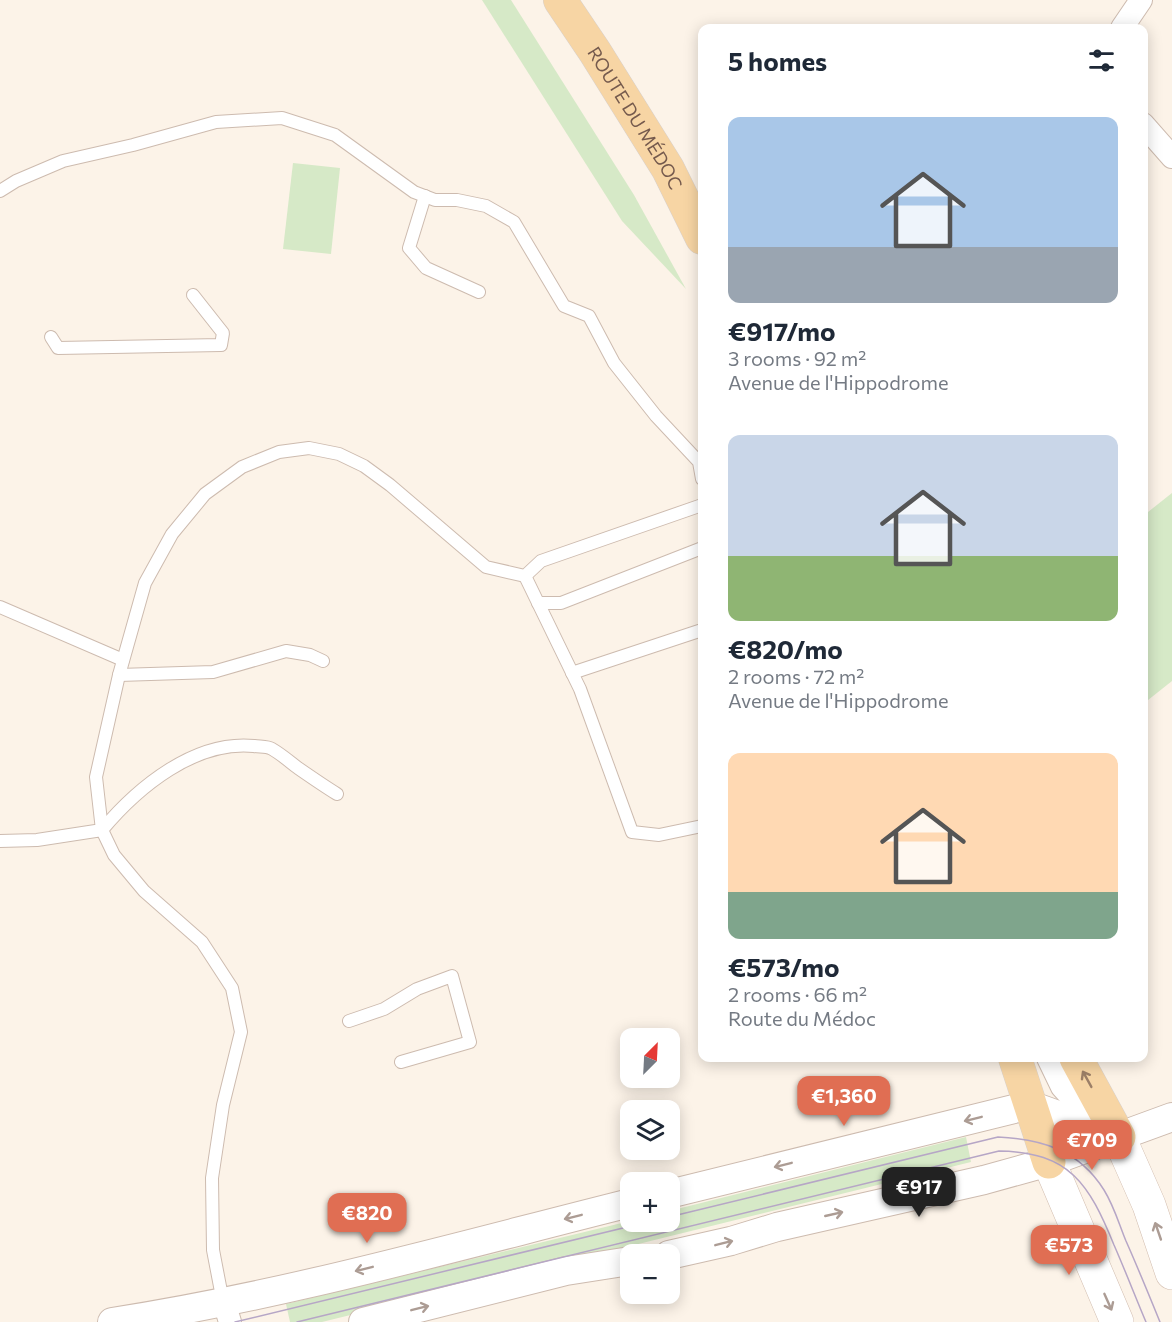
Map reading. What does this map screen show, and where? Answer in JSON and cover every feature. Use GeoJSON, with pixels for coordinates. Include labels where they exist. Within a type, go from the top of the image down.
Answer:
{"type":"FeatureCollection","features":[{"type":"Feature","properties":{"kind":"main road","name":"ROUTE DU MÉDOC"},"geometry":{"type":"LineString","coordinates":[[560,0],[668,170],[698,230]]}},
{"type":"Feature","properties":{"kind":"main road"},"geometry":{"type":"LineString","coordinates":[[1016,1062],[1048,1162],[1117,1322]]}},
{"type":"Feature","properties":{"kind":"main road"},"geometry":{"type":"LineString","coordinates":[[1078,1062],[1119,1137],[1149,1204],[1172,1273]]}},
{"type":"Feature","properties":{"kind":"street"},"geometry":{"type":"LineString","coordinates":[[1125,24],[1141,0]]}},
{"type":"Feature","properties":{"kind":"street"},"geometry":{"type":"LineString","coordinates":[[1148,130],[1172,157]]}},
{"type":"Feature","properties":{"kind":"street"},"geometry":{"type":"LineString","coordinates":[[1050,1062],[1062,1088],[1080,1107],[1119,1137]]}},
{"type":"Feature","properties":{"kind":"street"},"geometry":{"type":"LineString","coordinates":[[680,1191],[1029,1105],[1119,1137]]}},
{"type":"Feature","properties":{"kind":"street"},"geometry":{"type":"LineString","coordinates":[[680,1253],[731,1241],[777,1227],[984,1180],[1048,1162],[1172,1117]]}},
{"type":"Feature","properties":{"kind":"street"},"geometry":{"type":"LineString","coordinates":[[112,1322],[227,1312],[620,1206]]}},
{"type":"Feature","properties":{"kind":"street"},"geometry":{"type":"LineString","coordinates":[[363,1322],[566,1271],[620,1263]]}},
{"type":"Feature","properties":{"kind":"lane"},"geometry":{"type":"LineString","coordinates":[[0,191],[16,181],[63,161],[216,123],[282,118],[335,135],[414,192],[435,200],[457,200],[486,206],[514,222],[564,306],[589,316],[614,363],[656,416],[698,461]]}},
{"type":"Feature","properties":{"kind":"lane"},"geometry":{"type":"LineString","coordinates":[[425,196],[409,248],[426,268],[479,292]]}},
{"type":"Feature","properties":{"kind":"lane"},"geometry":{"type":"LineString","coordinates":[[51,337],[58,348],[221,345],[223,333],[193,295]]}},
{"type":"Feature","properties":{"kind":"lane"},"geometry":{"type":"LineString","coordinates":[[227,1312],[213,1250],[212,1178],[223,1105],[241,1032],[232,988],[202,942],[144,891],[114,855],[102,830],[96,777],[119,675],[146,583],[172,534],[205,494],[242,467],[279,452],[309,448],[339,454],[364,466],[390,485],[486,567],[525,576]]}},
{"type":"Feature","properties":{"kind":"lane"},"geometry":{"type":"LineString","coordinates":[[525,576],[541,561],[698,507]]}},
{"type":"Feature","properties":{"kind":"lane"},"geometry":{"type":"LineString","coordinates":[[538,603],[561,603],[698,550]]}},
{"type":"Feature","properties":{"kind":"lane"},"geometry":{"type":"LineString","coordinates":[[525,576],[580,689],[632,832],[659,835],[698,827]]}},
{"type":"Feature","properties":{"kind":"lane"},"geometry":{"type":"LineString","coordinates":[[0,607],[123,660]]}},
{"type":"Feature","properties":{"kind":"lane"},"geometry":{"type":"LineString","coordinates":[[572,673],[698,631]]}},
{"type":"Feature","properties":{"kind":"lane"},"geometry":{"type":"LineString","coordinates":[[119,675],[213,672],[286,651],[310,655],[323,661]]}},
{"type":"Feature","properties":{"kind":"lane"},"geometry":{"type":"LineString","coordinates":[[0,841],[37,840],[102,830],[141,789],[169,770],[211,751],[242,745],[271,748],[337,794]]}},
{"type":"Feature","properties":{"kind":"lane"},"geometry":{"type":"LineString","coordinates":[[349,1021],[384,1009],[417,989],[452,976],[470,1042],[401,1062]]}},
{"type":"Feature","properties":{"kind":"green space"},"geometry":{"type":"Polygon","coordinates":[[[482,0],[511,0],[634,195],[686,289],[622,221],[482,0]]]}},
{"type":"Feature","properties":{"kind":"green space"},"geometry":{"type":"Polygon","coordinates":[[[293,163],[340,168],[331,254],[283,249],[293,163]]]}},
{"type":"Feature","properties":{"kind":"green space"},"geometry":{"type":"Polygon","coordinates":[[[1172,493],[1172,681],[1148,700],[1148,512],[1172,493]]]}},
{"type":"Feature","properties":{"kind":"green space"},"geometry":{"type":"Polygon","coordinates":[[[966,1137],[971,1162],[638,1244],[620,1244],[620,1249],[322,1322],[290,1322],[286,1304],[620,1223],[620,1232],[680,1232],[680,1208],[966,1137]]]}},
{"type":"Feature","properties":{"kind":"tram line"},"geometry":{"type":"LineString","coordinates":[[680,1214],[998,1137],[1030,1140],[1071,1156],[1094,1176],[1114,1209],[1160,1322]]}},
{"type":"Feature","properties":{"kind":"tram line"},"geometry":{"type":"LineString","coordinates":[[297,1322],[999,1151],[1043,1158],[1060,1165],[1074,1176],[1085,1189],[1105,1223],[1146,1322]]}},
{"type":"Feature","properties":{"kind":"tram line"},"geometry":{"type":"LineString","coordinates":[[235,1322],[620,1229]]}}]}
